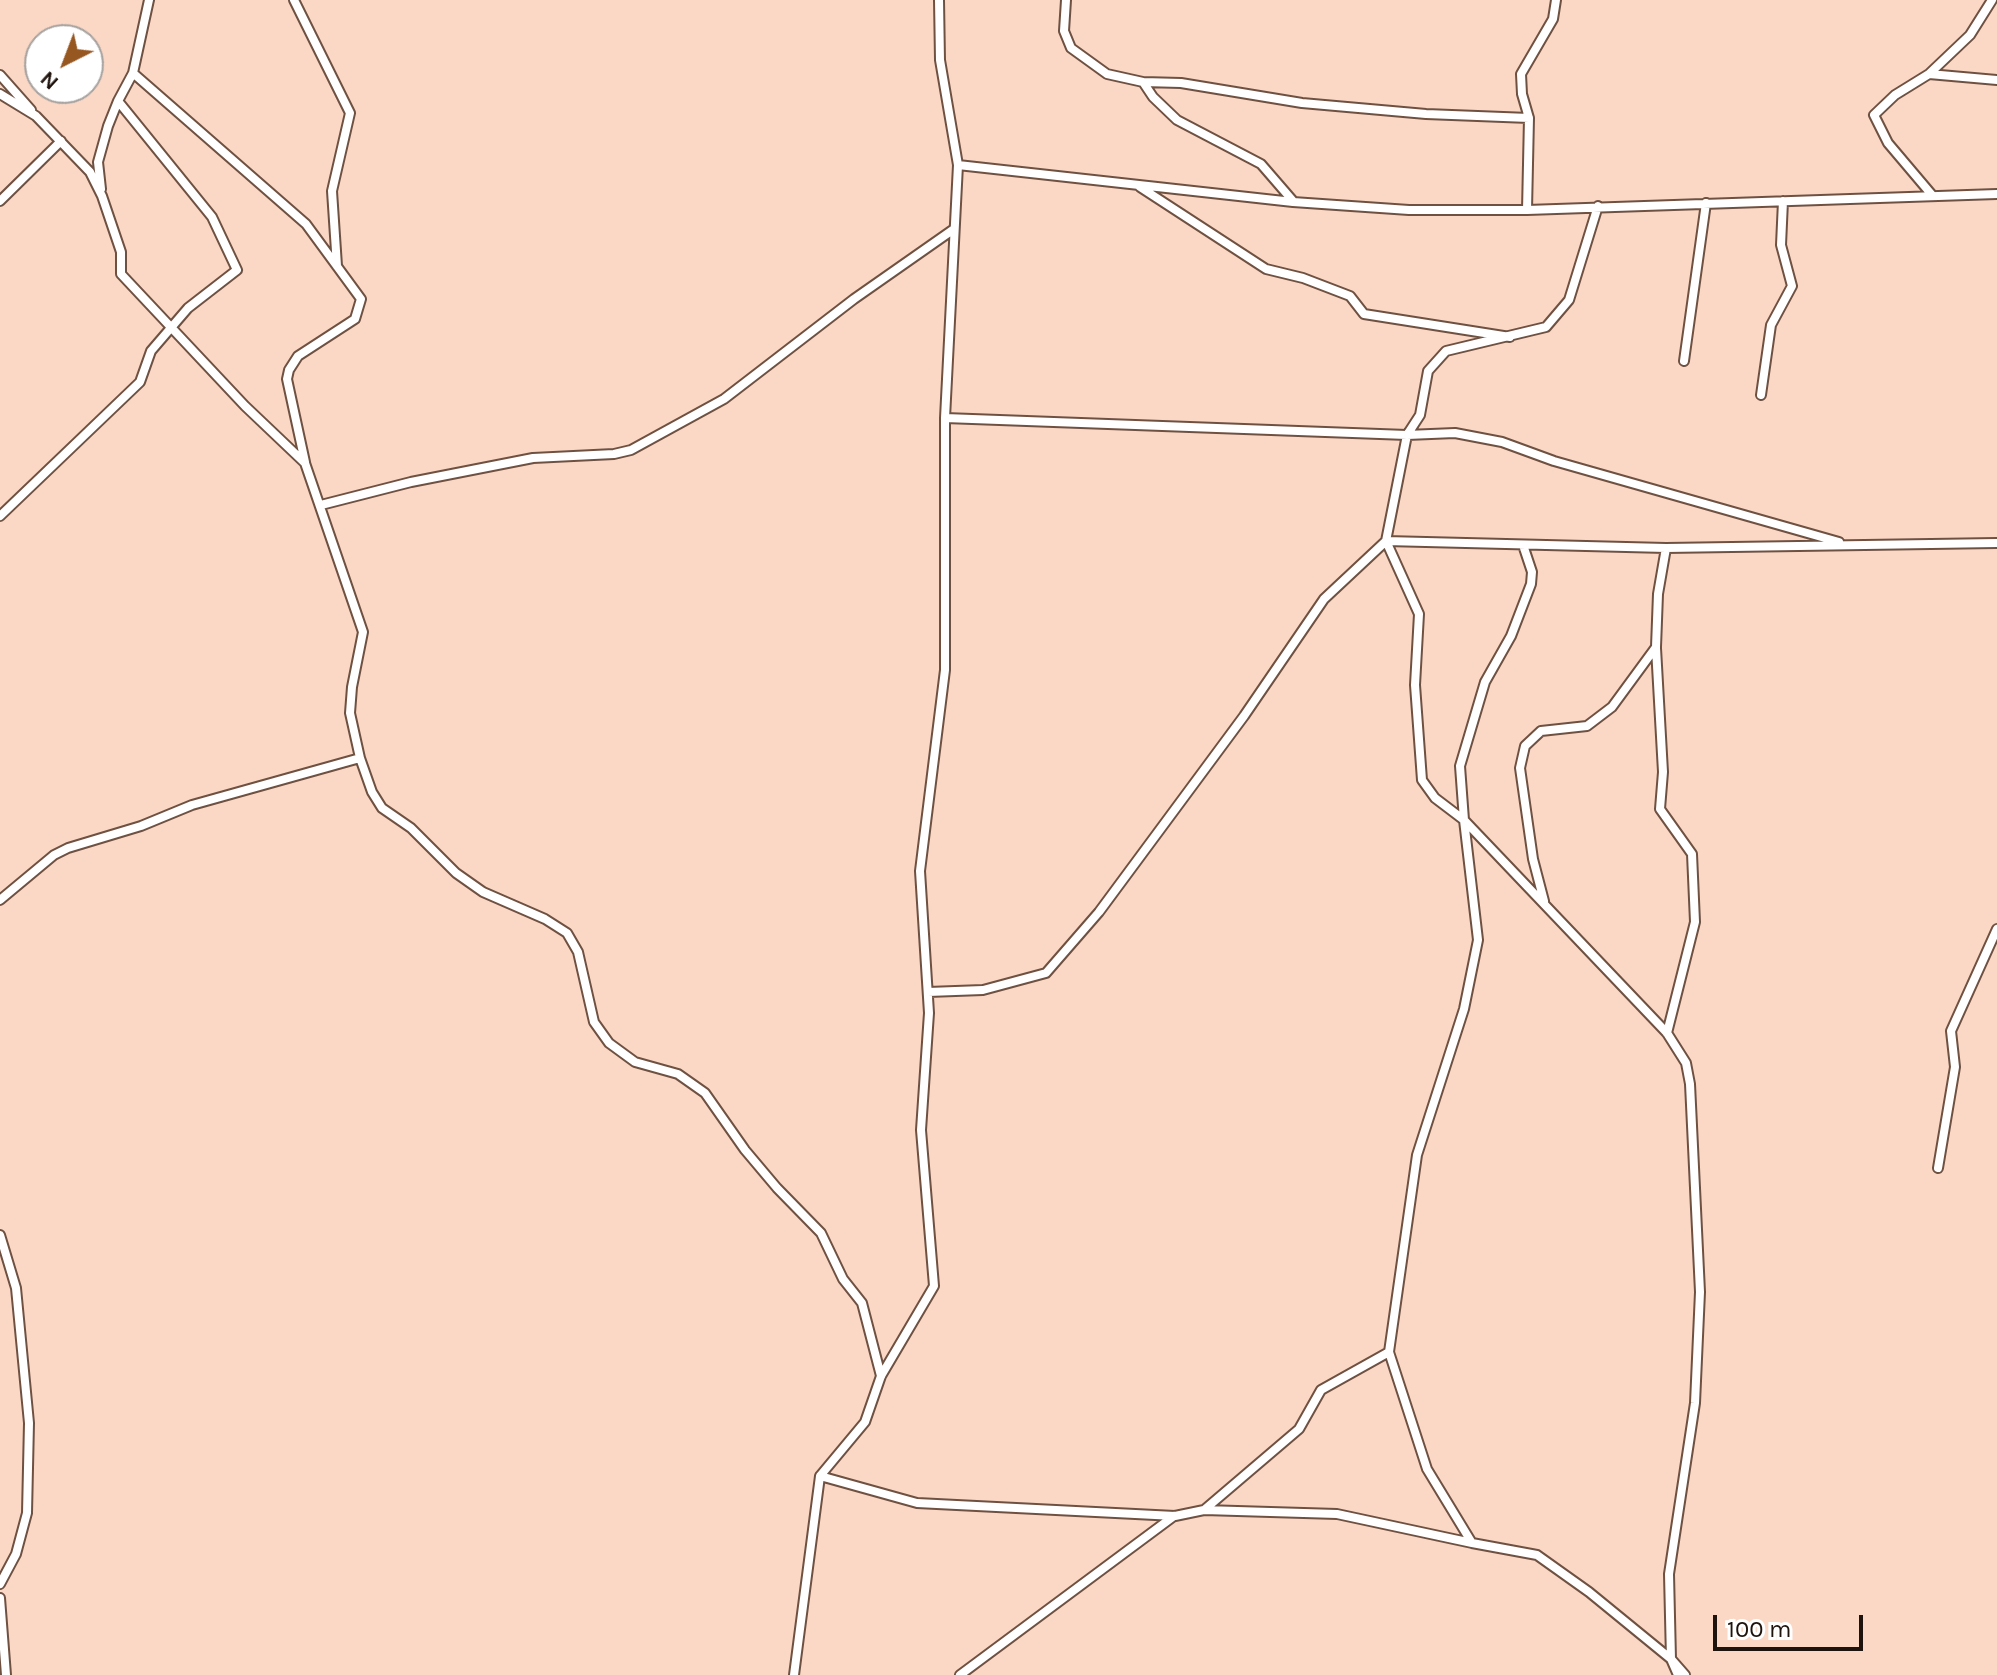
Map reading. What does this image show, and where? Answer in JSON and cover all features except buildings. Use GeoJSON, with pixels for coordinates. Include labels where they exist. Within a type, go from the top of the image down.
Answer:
{"type":"FeatureCollection","features":[{"type":"Feature","properties":{"kind":"street"},"geometry":{"type":"LineString","coordinates":[[102,196],[98,162],[108,126],[133,73],[149,0]]}},
{"type":"Feature","properties":{"kind":"street"},"geometry":{"type":"LineString","coordinates":[[294,0],[350,113],[332,191],[337,266]]}},
{"type":"Feature","properties":{"kind":"street"},"geometry":{"type":"LineString","coordinates":[[794,1675],[820,1476],[865,1422],[881,1376],[934,1286],[921,1130],[928,992],[920,871],[945,670],[945,418],[958,165],[940,60],[939,0]]}},
{"type":"Feature","properties":{"kind":"street"},"geometry":{"type":"LineString","coordinates":[[1066,0],[1064,31],[1071,48],[1107,74],[1143,82],[1181,83],[1302,103],[1426,114],[1529,118]]}},
{"type":"Feature","properties":{"kind":"street"},"geometry":{"type":"LineString","coordinates":[[1527,210],[1529,118],[1522,94],[1521,74],[1553,19],[1556,0]]}},
{"type":"Feature","properties":{"kind":"street"},"geometry":{"type":"LineString","coordinates":[[1932,195],[1888,143],[1874,115],[1895,95],[1929,74],[1970,35],[1992,0]]}},
{"type":"Feature","properties":{"kind":"street"},"geometry":{"type":"LineString","coordinates":[[133,73],[306,224],[361,299],[355,319],[298,356],[287,379],[305,463],[363,632],[350,713],[360,758],[372,792],[382,808],[411,828],[456,873],[483,892],[545,919],[567,933],[578,952],[594,1022],[609,1043],[635,1062],[678,1074],[705,1093],[745,1150],[821,1233],[843,1279],[862,1303],[881,1376]]}},
{"type":"Feature","properties":{"kind":"street"},"geometry":{"type":"LineString","coordinates":[[1929,74],[1997,80]]}},
{"type":"Feature","properties":{"kind":"street"},"geometry":{"type":"LineString","coordinates":[[0,75],[90,172],[102,196],[121,252],[121,274],[245,406],[305,463]]}},
{"type":"Feature","properties":{"kind":"street"},"geometry":{"type":"LineString","coordinates":[[1143,82],[1153,97],[1177,120],[1261,164],[1293,202]]}},
{"type":"Feature","properties":{"kind":"street"},"geometry":{"type":"LineString","coordinates":[[0,94],[36,116]]}},
{"type":"Feature","properties":{"kind":"street"},"geometry":{"type":"LineString","coordinates":[[0,516],[140,382],[151,351],[188,308],[237,270],[212,217],[118,101]]}},
{"type":"Feature","properties":{"kind":"street"},"geometry":{"type":"LineString","coordinates":[[0,201],[61,141]]}},
{"type":"Feature","properties":{"kind":"street"},"geometry":{"type":"LineString","coordinates":[[958,165],[1293,202],[1409,210],[1527,210],[1997,194]]}},
{"type":"Feature","properties":{"kind":"street"},"geometry":{"type":"LineString","coordinates":[[1136,185],[1266,269],[1303,278],[1350,296],[1364,314],[1510,337]]}},
{"type":"Feature","properties":{"kind":"street"},"geometry":{"type":"LineString","coordinates":[[1761,395],[1771,325],[1792,286],[1781,245],[1783,201]]}},
{"type":"Feature","properties":{"kind":"street"},"geometry":{"type":"LineString","coordinates":[[1684,361],[1706,203]]}},
{"type":"Feature","properties":{"kind":"street"},"geometry":{"type":"LineString","coordinates":[[1598,206],[1569,300],[1546,327],[1446,351],[1428,371],[1420,415],[1407,435],[1386,541],[1419,614],[1415,685],[1422,780],[1435,798],[1464,820],[1544,901],[1626,993],[1667,1033],[1686,1063],[1690,1084],[1700,1292],[1695,1403],[1669,1574],[1671,1659],[1678,1675]]}},
{"type":"Feature","properties":{"kind":"street"},"geometry":{"type":"LineString","coordinates":[[321,505],[411,482],[533,458],[614,454],[631,450],[724,399],[854,299],[954,229]]}},
{"type":"Feature","properties":{"kind":"street"},"geometry":{"type":"LineString","coordinates":[[945,418],[1407,435],[1455,433],[1502,442],[1554,461],[1850,545]]}},
{"type":"Feature","properties":{"kind":"street"},"geometry":{"type":"LineString","coordinates":[[928,992],[983,990],[1046,973],[1099,912],[1244,716],[1324,599],[1386,541],[1666,548],[1997,543]]}},
{"type":"Feature","properties":{"kind":"street"},"geometry":{"type":"LineString","coordinates":[[1472,1543],[1427,1469],[1389,1352],[1417,1155],[1464,1009],[1478,940],[1460,766],[1485,682],[1511,636],[1531,584],[1532,572],[1523,545]]}},
{"type":"Feature","properties":{"kind":"street"},"geometry":{"type":"LineString","coordinates":[[1666,548],[1658,594],[1656,647],[1663,772],[1660,809],[1692,854],[1695,922],[1667,1033]]}},
{"type":"Feature","properties":{"kind":"street"},"geometry":{"type":"LineString","coordinates":[[1544,901],[1533,859],[1520,768],[1525,746],[1541,731],[1587,726],[1612,707],[1656,647]]}},
{"type":"Feature","properties":{"kind":"street"},"geometry":{"type":"LineString","coordinates":[[0,900],[54,855],[68,848],[141,826],[192,805],[360,758]]}},
{"type":"Feature","properties":{"kind":"street"},"geometry":{"type":"LineString","coordinates":[[1938,1168],[1955,1067],[1951,1031],[1997,929]]}},
{"type":"Feature","properties":{"kind":"street"},"geometry":{"type":"LineString","coordinates":[[0,1235],[16,1288],[29,1423],[27,1513],[16,1554],[0,1584]]}},
{"type":"Feature","properties":{"kind":"street"},"geometry":{"type":"LineString","coordinates":[[1204,1510],[1299,1429],[1321,1390],[1389,1352]]}},
{"type":"Feature","properties":{"kind":"street"},"geometry":{"type":"LineString","coordinates":[[820,1476],[917,1503],[1175,1516],[1204,1510],[1337,1514],[1537,1555],[1589,1592],[1671,1659],[1685,1675]]}},
{"type":"Feature","properties":{"kind":"street"},"geometry":{"type":"LineString","coordinates":[[960,1675],[1175,1516]]}},
{"type":"Feature","properties":{"kind":"street"},"geometry":{"type":"LineString","coordinates":[[0,1598],[6,1675]]}}]}
